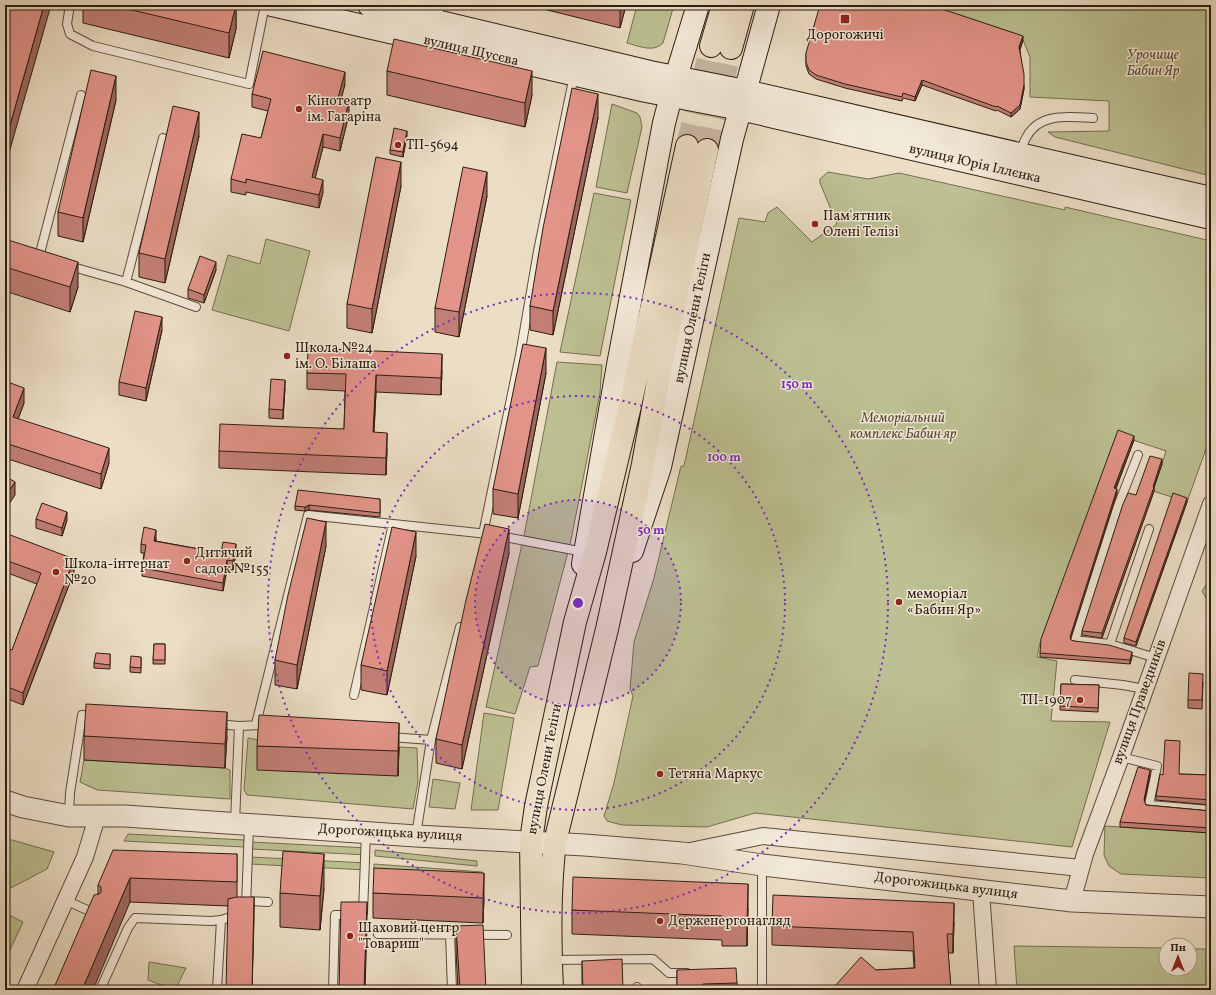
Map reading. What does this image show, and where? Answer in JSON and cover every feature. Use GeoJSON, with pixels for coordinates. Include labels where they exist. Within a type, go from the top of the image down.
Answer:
{"type":"FeatureCollection","features":[{"type":"Feature","properties":{"kind":"main road","name":"вулиця Щусєва"},"geometry":{"type":"LineString","coordinates":[[272,5],[574,75],[674,86]]}},
{"type":"Feature","properties":{"kind":"main road","name":"вулиця Щусєва"},"geometry":{"type":"LineString","coordinates":[[370,5],[439,13],[650,72],[674,86]]}},
{"type":"Feature","properties":{"kind":"main road","name":"вулиця Олени Теліги"},"geometry":{"type":"LineString","coordinates":[[533,990],[531,841],[536,806],[575,622],[585,552],[664,123],[698,5]]}},
{"type":"Feature","properties":{"kind":"main road"},"geometry":{"type":"LineString","coordinates":[[723,5],[721,47],[743,5]]}},
{"type":"Feature","properties":{"kind":"main road","name":"вулиця Олени Теліги"},"geometry":{"type":"LineString","coordinates":[[608,629],[660,466],[732,139],[769,5]]}},
{"type":"Feature","properties":{"kind":"main road"},"geometry":{"type":"LineString","coordinates":[[674,86],[742,100]]}},
{"type":"Feature","properties":{"kind":"main road","name":"вулиця Юрія Іллєнка"},"geometry":{"type":"LineString","coordinates":[[742,100],[1021,153],[1211,198]]}},
{"type":"Feature","properties":{"kind":"main road","name":"вулиця Юрія Іллєнка"},"geometry":{"type":"LineString","coordinates":[[742,100],[1211,218]]}},
{"type":"Feature","properties":{"kind":"main road","name":"вулиця Олени Теліги"},"geometry":{"type":"LineString","coordinates":[[552,990],[551,882],[555,842],[608,629],[643,464],[697,148],[628,414],[595,552],[575,622]]}},
{"type":"Feature","properties":{"kind":"street","name":"вулиця Праведників"},"geometry":{"type":"LineString","coordinates":[[1072,901],[1085,854],[1211,504]]}},
{"type":"Feature","properties":{"kind":"street","name":"Дорогожицька вулиця"},"geometry":{"type":"LineString","coordinates":[[5,801],[23,807],[69,816],[125,816],[416,836],[555,842],[682,853],[1072,901],[1211,907]]}},
{"type":"Feature","properties":{"kind":"street"},"geometry":{"type":"LineString","coordinates":[[25,990],[84,857],[97,817]]}},
{"type":"Feature","properties":{"kind":"street","name":"Дорогожицька вулиця"},"geometry":{"type":"LineString","coordinates":[[682,853],[763,836],[1081,868]]}},
{"type":"Feature","properties":{"kind":"street"},"geometry":{"type":"LineString","coordinates":[[981,891],[988,990]]}},
{"type":"Feature","properties":{"kind":"lane"},"geometry":{"type":"LineString","coordinates":[[70,5],[67,24],[70,34],[94,46],[248,84],[265,5]]}},
{"type":"Feature","properties":{"kind":"lane"},"geometry":{"type":"LineString","coordinates":[[482,537],[520,355],[538,251],[574,75]]}},
{"type":"Feature","properties":{"kind":"lane"},"geometry":{"type":"LineString","coordinates":[[39,257],[81,95]]}},
{"type":"Feature","properties":{"kind":"lane"},"geometry":{"type":"LineString","coordinates":[[1021,153],[1026,138],[1033,128],[1041,121],[1055,117],[1093,118]]}},
{"type":"Feature","properties":{"kind":"lane"},"geometry":{"type":"LineString","coordinates":[[126,282],[163,138]]}},
{"type":"Feature","properties":{"kind":"lane"},"geometry":{"type":"LineString","coordinates":[[60,264],[126,282],[196,307]]}},
{"type":"Feature","properties":{"kind":"lane"},"geometry":{"type":"LineString","coordinates":[[1138,455],[1118,506],[1075,640],[1110,644],[1156,658]]}},
{"type":"Feature","properties":{"kind":"lane"},"geometry":{"type":"LineString","coordinates":[[256,724],[308,515],[392,524],[585,552]]}},
{"type":"Feature","properties":{"kind":"lane"},"geometry":{"type":"LineString","coordinates":[[354,695],[392,524]]}},
{"type":"Feature","properties":{"kind":"lane"},"geometry":{"type":"LineString","coordinates":[[1110,644],[1149,529]]}},
{"type":"Feature","properties":{"kind":"lane"},"geometry":{"type":"LineString","coordinates":[[416,836],[431,740],[462,619]]}},
{"type":"Feature","properties":{"kind":"lane"},"geometry":{"type":"LineString","coordinates":[[1075,680],[1145,689]]}},
{"type":"Feature","properties":{"kind":"lane"},"geometry":{"type":"LineString","coordinates":[[69,816],[70,792],[82,715],[105,716]]}},
{"type":"Feature","properties":{"kind":"lane"},"geometry":{"type":"LineString","coordinates":[[205,723],[239,726],[256,724],[271,726]]}},
{"type":"Feature","properties":{"kind":"lane"},"geometry":{"type":"LineString","coordinates":[[100,990],[128,928],[135,918],[211,921],[221,920],[246,912],[239,726]]}},
{"type":"Feature","properties":{"kind":"lane"},"geometry":{"type":"LineString","coordinates":[[382,736],[431,740]]}},
{"type":"Feature","properties":{"kind":"lane"},"geometry":{"type":"LineString","coordinates":[[1121,757],[1157,766],[1148,805],[1211,810]]}},
{"type":"Feature","properties":{"kind":"lane"},"geometry":{"type":"LineString","coordinates":[[332,990],[335,915],[363,916],[366,832]]}},
{"type":"Feature","properties":{"kind":"lane"},"geometry":{"type":"LineString","coordinates":[[762,864],[762,990]]}},
{"type":"Feature","properties":{"kind":"lane"},"geometry":{"type":"LineString","coordinates":[[65,900],[96,914]]}},
{"type":"Feature","properties":{"kind":"lane"},"geometry":{"type":"LineString","coordinates":[[246,901],[268,902]]}},
{"type":"Feature","properties":{"kind":"lane"},"geometry":{"type":"LineString","coordinates":[[217,990],[221,920]]}},
{"type":"Feature","properties":{"kind":"lane"},"geometry":{"type":"LineString","coordinates":[[119,924],[128,928]]}},
{"type":"Feature","properties":{"kind":"lane"},"geometry":{"type":"LineString","coordinates":[[378,934],[507,935]]}},
{"type":"Feature","properties":{"kind":"lane"},"geometry":{"type":"LineString","coordinates":[[450,934],[452,990]]}},
{"type":"Feature","properties":{"kind":"lane"},"geometry":{"type":"LineString","coordinates":[[551,960],[653,959],[669,973],[699,973]]}},
{"type":"Feature","properties":{"kind":"green space"},"geometry":{"type":"Polygon","coordinates":[[[637,5],[674,5],[663,43],[655,48],[646,48],[627,43],[637,5]]]}},
{"type":"Feature","properties":{"kind":"green space","name":"Урочище Бабин Яр"},"geometry":{"type":"Polygon","coordinates":[[[920,5],[1211,5],[1211,176],[1055,137],[1048,132],[1109,131],[1109,101],[1030,97],[1030,57],[1023,40],[920,5]]]}},
{"type":"Feature","properties":{"kind":"green space"},"geometry":{"type":"Polygon","coordinates":[[[612,104],[637,113],[640,117],[642,127],[627,193],[596,187],[612,104]]]}},
{"type":"Feature","properties":{"kind":"green space","name":"Меморіальний комплекс Бабин яр"},"geometry":{"type":"Polygon","coordinates":[[[828,172],[868,179],[899,173],[1065,210],[1065,207],[1211,241],[1211,435],[1187,502],[1153,491],[1166,451],[1118,435],[1040,643],[1037,657],[1057,661],[1051,721],[1110,722],[1072,847],[755,813],[707,827],[622,825],[607,821],[604,816],[614,783],[633,696],[630,689],[634,642],[654,578],[681,466],[684,466],[739,218],[765,222],[768,213],[777,207],[812,242],[837,224],[820,183],[820,179],[828,172]]]}},
{"type":"Feature","properties":{"kind":"green space"},"geometry":{"type":"Polygon","coordinates":[[[594,193],[631,200],[600,356],[560,352],[594,193]]]}},
{"type":"Feature","properties":{"kind":"green space"},"geometry":{"type":"Polygon","coordinates":[[[266,239],[310,251],[289,331],[212,310],[228,255],[260,264],[266,239]]]}},
{"type":"Feature","properties":{"kind":"green space"},"geometry":{"type":"Polygon","coordinates":[[[557,362],[602,365],[600,393],[570,545],[524,536],[557,362]]]}},
{"type":"Feature","properties":{"kind":"green space"},"geometry":{"type":"Polygon","coordinates":[[[522,544],[568,552],[538,666],[530,667],[515,714],[486,707],[522,544]]]}},
{"type":"Feature","properties":{"kind":"green space"},"geometry":{"type":"Polygon","coordinates":[[[1211,578],[1211,607],[1202,591],[1211,578]]]}},
{"type":"Feature","properties":{"kind":"green space"},"geometry":{"type":"Polygon","coordinates":[[[484,713],[514,718],[498,810],[471,810],[484,713]]]}},
{"type":"Feature","properties":{"kind":"green space"},"geometry":{"type":"Polygon","coordinates":[[[248,738],[398,775],[399,747],[417,748],[418,781],[413,809],[247,795],[244,790],[248,738]]]}},
{"type":"Feature","properties":{"kind":"green space"},"geometry":{"type":"Polygon","coordinates":[[[84,760],[225,768],[230,770],[230,799],[97,790],[80,782],[84,760]]]}},
{"type":"Feature","properties":{"kind":"green space"},"geometry":{"type":"Polygon","coordinates":[[[433,779],[460,783],[455,809],[429,807],[433,779]]]}},
{"type":"Feature","properties":{"kind":"green space"},"geometry":{"type":"Polygon","coordinates":[[[1105,826],[1211,833],[1211,878],[1121,874],[1109,866],[1104,855],[1105,826]]]}},
{"type":"Feature","properties":{"kind":"green space"},"geometry":{"type":"Polygon","coordinates":[[[128,834],[245,840],[244,847],[124,841],[128,834]]]}},
{"type":"Feature","properties":{"kind":"green space"},"geometry":{"type":"Polygon","coordinates":[[[5,838],[54,852],[47,869],[5,891],[5,838]]]}},
{"type":"Feature","properties":{"kind":"green space"},"geometry":{"type":"Polygon","coordinates":[[[251,842],[368,848],[368,855],[251,849],[251,842]]]}},
{"type":"Feature","properties":{"kind":"green space"},"geometry":{"type":"Polygon","coordinates":[[[375,850],[477,861],[477,866],[375,856],[375,850]]]}},
{"type":"Feature","properties":{"kind":"green space"},"geometry":{"type":"Polygon","coordinates":[[[250,857],[367,863],[367,870],[250,864],[250,857]]]}},
{"type":"Feature","properties":{"kind":"green space"},"geometry":{"type":"Polygon","coordinates":[[[374,864],[482,872],[482,877],[374,871],[374,864]]]}},
{"type":"Feature","properties":{"kind":"green space"},"geometry":{"type":"Polygon","coordinates":[[[5,913],[23,922],[5,961],[5,913]]]}},
{"type":"Feature","properties":{"kind":"green space"},"geometry":{"type":"Polygon","coordinates":[[[1014,946],[1158,948],[1158,977],[1198,977],[1198,949],[1211,949],[1211,990],[1017,990],[1014,946]]]}},
{"type":"Feature","properties":{"kind":"green space"},"geometry":{"type":"Polygon","coordinates":[[[149,962],[186,968],[175,990],[148,980],[149,962]]]}},
{"type":"Feature","properties":{"kind":"building"},"geometry":{"type":"Polygon","coordinates":[[[10,5],[44,5],[5,143],[5,23],[10,5]]]}},
{"type":"Feature","properties":{"kind":"building"},"geometry":{"type":"Polygon","coordinates":[[[111,5],[236,5],[229,33],[111,5]]]}},
{"type":"Feature","properties":{"kind":"building","name":"Дорогожичі"},"geometry":{"type":"Polygon","coordinates":[[[820,5],[930,5],[1023,36],[1019,47],[1024,74],[1024,85],[1020,105],[1011,113],[997,106],[996,107],[922,80],[915,97],[903,93],[902,97],[845,84],[816,75],[809,70],[806,62],[806,53],[820,5]]]}},
{"type":"Feature","properties":{"kind":"building"},"geometry":{"type":"Polygon","coordinates":[[[394,39],[532,71],[525,103],[387,71],[394,39]]]}},
{"type":"Feature","properties":{"kind":"building"},"geometry":{"type":"Polygon","coordinates":[[[263,51],[345,72],[338,98],[349,101],[340,138],[323,134],[312,177],[323,180],[319,195],[246,179],[246,183],[231,179],[242,134],[261,138],[271,99],[252,94],[263,51]]]}},
{"type":"Feature","properties":{"kind":"building"},"geometry":{"type":"Polygon","coordinates":[[[91,70],[116,76],[83,218],[58,212],[91,70]]]}},
{"type":"Feature","properties":{"kind":"building"},"geometry":{"type":"Polygon","coordinates":[[[572,88],[598,94],[553,311],[530,306],[543,228],[572,88]]]}},
{"type":"Feature","properties":{"kind":"building"},"geometry":{"type":"Polygon","coordinates":[[[173,106],[199,112],[165,259],[139,253],[173,106]]]}},
{"type":"Feature","properties":{"kind":"building","name":"ТП-5694"},"geometry":{"type":"Polygon","coordinates":[[[394,128],[407,131],[403,152],[390,150],[394,128]]]}},
{"type":"Feature","properties":{"kind":"building"},"geometry":{"type":"Polygon","coordinates":[[[376,157],[401,162],[372,309],[347,304],[376,157]]]}},
{"type":"Feature","properties":{"kind":"building"},"geometry":{"type":"Polygon","coordinates":[[[463,167],[487,172],[459,312],[435,308],[463,167]]]}},
{"type":"Feature","properties":{"kind":"building"},"geometry":{"type":"Polygon","coordinates":[[[5,239],[78,262],[70,287],[5,267],[5,239]]]}},
{"type":"Feature","properties":{"kind":"building"},"geometry":{"type":"Polygon","coordinates":[[[200,256],[216,262],[204,295],[188,289],[200,256]]]}},
{"type":"Feature","properties":{"kind":"building"},"geometry":{"type":"Polygon","coordinates":[[[135,311],[162,317],[146,388],[119,382],[135,311]]]}},
{"type":"Feature","properties":{"kind":"building"},"geometry":{"type":"Polygon","coordinates":[[[523,344],[546,348],[518,494],[493,489],[523,344]]]}},
{"type":"Feature","properties":{"kind":"building"},"geometry":{"type":"Polygon","coordinates":[[[308,348],[442,354],[441,378],[376,375],[373,432],[387,433],[386,458],[219,451],[220,424],[344,429],[346,374],[307,373],[308,348]]]}},
{"type":"Feature","properties":{"kind":"building"},"geometry":{"type":"Polygon","coordinates":[[[271,379],[285,380],[283,410],[269,409],[271,379]]]}},
{"type":"Feature","properties":{"kind":"building"},"geometry":{"type":"Polygon","coordinates":[[[5,381],[24,388],[13,417],[109,448],[101,474],[5,443],[5,381]]]}},
{"type":"Feature","properties":{"kind":"building"},"geometry":{"type":"Polygon","coordinates":[[[1118,430],[1134,436],[1114,488],[1117,489],[1070,637],[1071,640],[1074,641],[1109,645],[1132,652],[1130,660],[1040,653],[1041,639],[1118,430]]]}},
{"type":"Feature","properties":{"kind":"building"},"geometry":{"type":"Polygon","coordinates":[[[1150,456],[1162,459],[1154,487],[1102,633],[1082,631],[1123,504],[1128,493],[1136,495],[1150,456]]]}},
{"type":"Feature","properties":{"kind":"building"},"geometry":{"type":"Polygon","coordinates":[[[5,476],[15,482],[5,497],[5,476]]]}},
{"type":"Feature","properties":{"kind":"building"},"geometry":{"type":"Polygon","coordinates":[[[298,490],[380,499],[380,513],[309,505],[305,507],[295,506],[298,490]]]}},
{"type":"Feature","properties":{"kind":"building"},"geometry":{"type":"Polygon","coordinates":[[[1173,493],[1187,498],[1136,642],[1124,638],[1173,493]]]}},
{"type":"Feature","properties":{"kind":"building"},"geometry":{"type":"Polygon","coordinates":[[[42,503],[67,512],[62,528],[36,519],[42,503]]]}},
{"type":"Feature","properties":{"kind":"building"},"geometry":{"type":"Polygon","coordinates":[[[307,518],[326,522],[297,665],[275,660],[288,595],[307,518]]]}},
{"type":"Feature","properties":{"kind":"building"},"geometry":{"type":"Polygon","coordinates":[[[485,524],[509,529],[462,745],[436,739],[466,600],[485,524]]]}},
{"type":"Feature","properties":{"kind":"building"},"geometry":{"type":"Polygon","coordinates":[[[144,527],[156,530],[154,541],[221,553],[223,542],[236,544],[233,561],[227,560],[223,583],[142,568],[146,545],[141,544],[144,527]]]}},
{"type":"Feature","properties":{"kind":"building"},"geometry":{"type":"Polygon","coordinates":[[[392,527],[416,532],[387,671],[361,665],[392,527]]]}},
{"type":"Feature","properties":{"kind":"building"},"geometry":{"type":"Polygon","coordinates":[[[5,533],[74,559],[23,693],[5,686],[5,648],[12,650],[41,573],[5,560],[5,533]]]}},
{"type":"Feature","properties":{"kind":"building"},"geometry":{"type":"Polygon","coordinates":[[[154,644],[165,644],[165,660],[153,660],[154,644]]]}},
{"type":"Feature","properties":{"kind":"building"},"geometry":{"type":"Polygon","coordinates":[[[96,653],[110,654],[110,665],[94,663],[96,653]]]}},
{"type":"Feature","properties":{"kind":"building"},"geometry":{"type":"Polygon","coordinates":[[[131,656],[141,657],[141,668],[130,667],[131,656]]]}},
{"type":"Feature","properties":{"kind":"building"},"geometry":{"type":"Polygon","coordinates":[[[1189,673],[1203,674],[1202,700],[1188,700],[1189,673]]]}},
{"type":"Feature","properties":{"kind":"building","name":"ТП-1907"},"geometry":{"type":"Polygon","coordinates":[[[1061,684],[1099,685],[1098,708],[1060,706],[1061,684]]]}},
{"type":"Feature","properties":{"kind":"building"},"geometry":{"type":"Polygon","coordinates":[[[86,704],[227,712],[225,744],[84,736],[86,704]]]}},
{"type":"Feature","properties":{"kind":"building"},"geometry":{"type":"Polygon","coordinates":[[[259,715],[399,723],[398,751],[257,746],[259,715]]]}},
{"type":"Feature","properties":{"kind":"building"},"geometry":{"type":"Polygon","coordinates":[[[1165,740],[1180,741],[1179,774],[1211,775],[1211,800],[1156,796],[1160,774],[1163,775],[1165,740]]]}},
{"type":"Feature","properties":{"kind":"building"},"geometry":{"type":"Polygon","coordinates":[[[1138,767],[1150,770],[1144,800],[1146,805],[1211,811],[1211,828],[1120,822],[1138,767]]]}},
{"type":"Feature","properties":{"kind":"building"},"geometry":{"type":"Polygon","coordinates":[[[113,850],[237,854],[237,882],[130,878],[82,990],[53,990],[94,895],[101,892],[101,887],[98,885],[113,850]]]}},
{"type":"Feature","properties":{"kind":"building"},"geometry":{"type":"Polygon","coordinates":[[[283,851],[324,854],[320,896],[280,893],[283,851]]]}},
{"type":"Feature","properties":{"kind":"building"},"geometry":{"type":"Polygon","coordinates":[[[374,868],[484,873],[483,898],[373,893],[374,868]]]}},
{"type":"Feature","properties":{"kind":"building"},"geometry":{"type":"Polygon","coordinates":[[[573,877],[748,884],[747,922],[722,921],[722,916],[572,910],[573,877]]]}},
{"type":"Feature","properties":{"kind":"building"},"geometry":{"type":"Polygon","coordinates":[[[773,895],[954,903],[953,934],[947,934],[951,990],[839,990],[835,986],[861,957],[876,970],[915,968],[913,932],[772,926],[773,895]]]}},
{"type":"Feature","properties":{"kind":"building"},"geometry":{"type":"Polygon","coordinates":[[[237,897],[254,897],[252,990],[226,990],[228,899],[237,897]]]}},
{"type":"Feature","properties":{"kind":"building"},"geometry":{"type":"Polygon","coordinates":[[[341,902],[367,902],[364,990],[339,990],[341,902]]]}},
{"type":"Feature","properties":{"kind":"building"},"geometry":{"type":"Polygon","coordinates":[[[483,925],[486,990],[460,990],[456,926],[483,925]]]}},
{"type":"Feature","properties":{"kind":"building"},"geometry":{"type":"Polygon","coordinates":[[[622,959],[623,990],[583,990],[582,961],[622,959]]]}},
{"type":"Feature","properties":{"kind":"building"},"geometry":{"type":"Polygon","coordinates":[[[736,968],[737,983],[703,984],[704,990],[677,990],[677,970],[736,968]]]}},
{"type":"Feature","properties":{"kind":"tunnel"},"geometry":{"type":"LineString","coordinates":[[687,146],[711,46]]}},
{"type":"Feature","properties":{"kind":"tunnel"},"geometry":{"type":"LineString","coordinates":[[707,150],[731,48]]}},
{"type":"Feature","properties":{"kind":"place","name":"Дорогожичі"},"geometry":{"type":"Point","coordinates":[845,19]}},
{"type":"Feature","properties":{"kind":"place","name":"Кінотеатр ім. Гагаріна"},"geometry":{"type":"Point","coordinates":[299,109]}},
{"type":"Feature","properties":{"kind":"place","name":"ТП-5694"},"geometry":{"type":"Point","coordinates":[398,145]}},
{"type":"Feature","properties":{"kind":"place","name":"Пам'ятник Олені Телізі"},"geometry":{"type":"Point","coordinates":[815,224]}},
{"type":"Feature","properties":{"kind":"place","name":"Школа №24 ім. О. Білаша"},"geometry":{"type":"Point","coordinates":[287,356]}},
{"type":"Feature","properties":{"kind":"place","name":"Дитячий садок №155"},"geometry":{"type":"Point","coordinates":[187,561]}},
{"type":"Feature","properties":{"kind":"place","name":"Школа-інтернат №20"},"geometry":{"type":"Point","coordinates":[56,572]}},
{"type":"Feature","properties":{"kind":"place","name":"меморіал «Бабин Яр»"},"geometry":{"type":"Point","coordinates":[899,602]}},
{"type":"Feature","properties":{"kind":"place","name":"ТП-1907"},"geometry":{"type":"Point","coordinates":[1080,700]}},
{"type":"Feature","properties":{"kind":"place","name":"Тетяна Маркус"},"geometry":{"type":"Point","coordinates":[660,774]}},
{"type":"Feature","properties":{"kind":"place","name":"Держенергонагляд"},"geometry":{"type":"Point","coordinates":[660,921]}},
{"type":"Feature","properties":{"kind":"place","name":"Шаховий центр \"Товариш\""},"geometry":{"type":"Point","coordinates":[350,936]}}]}
